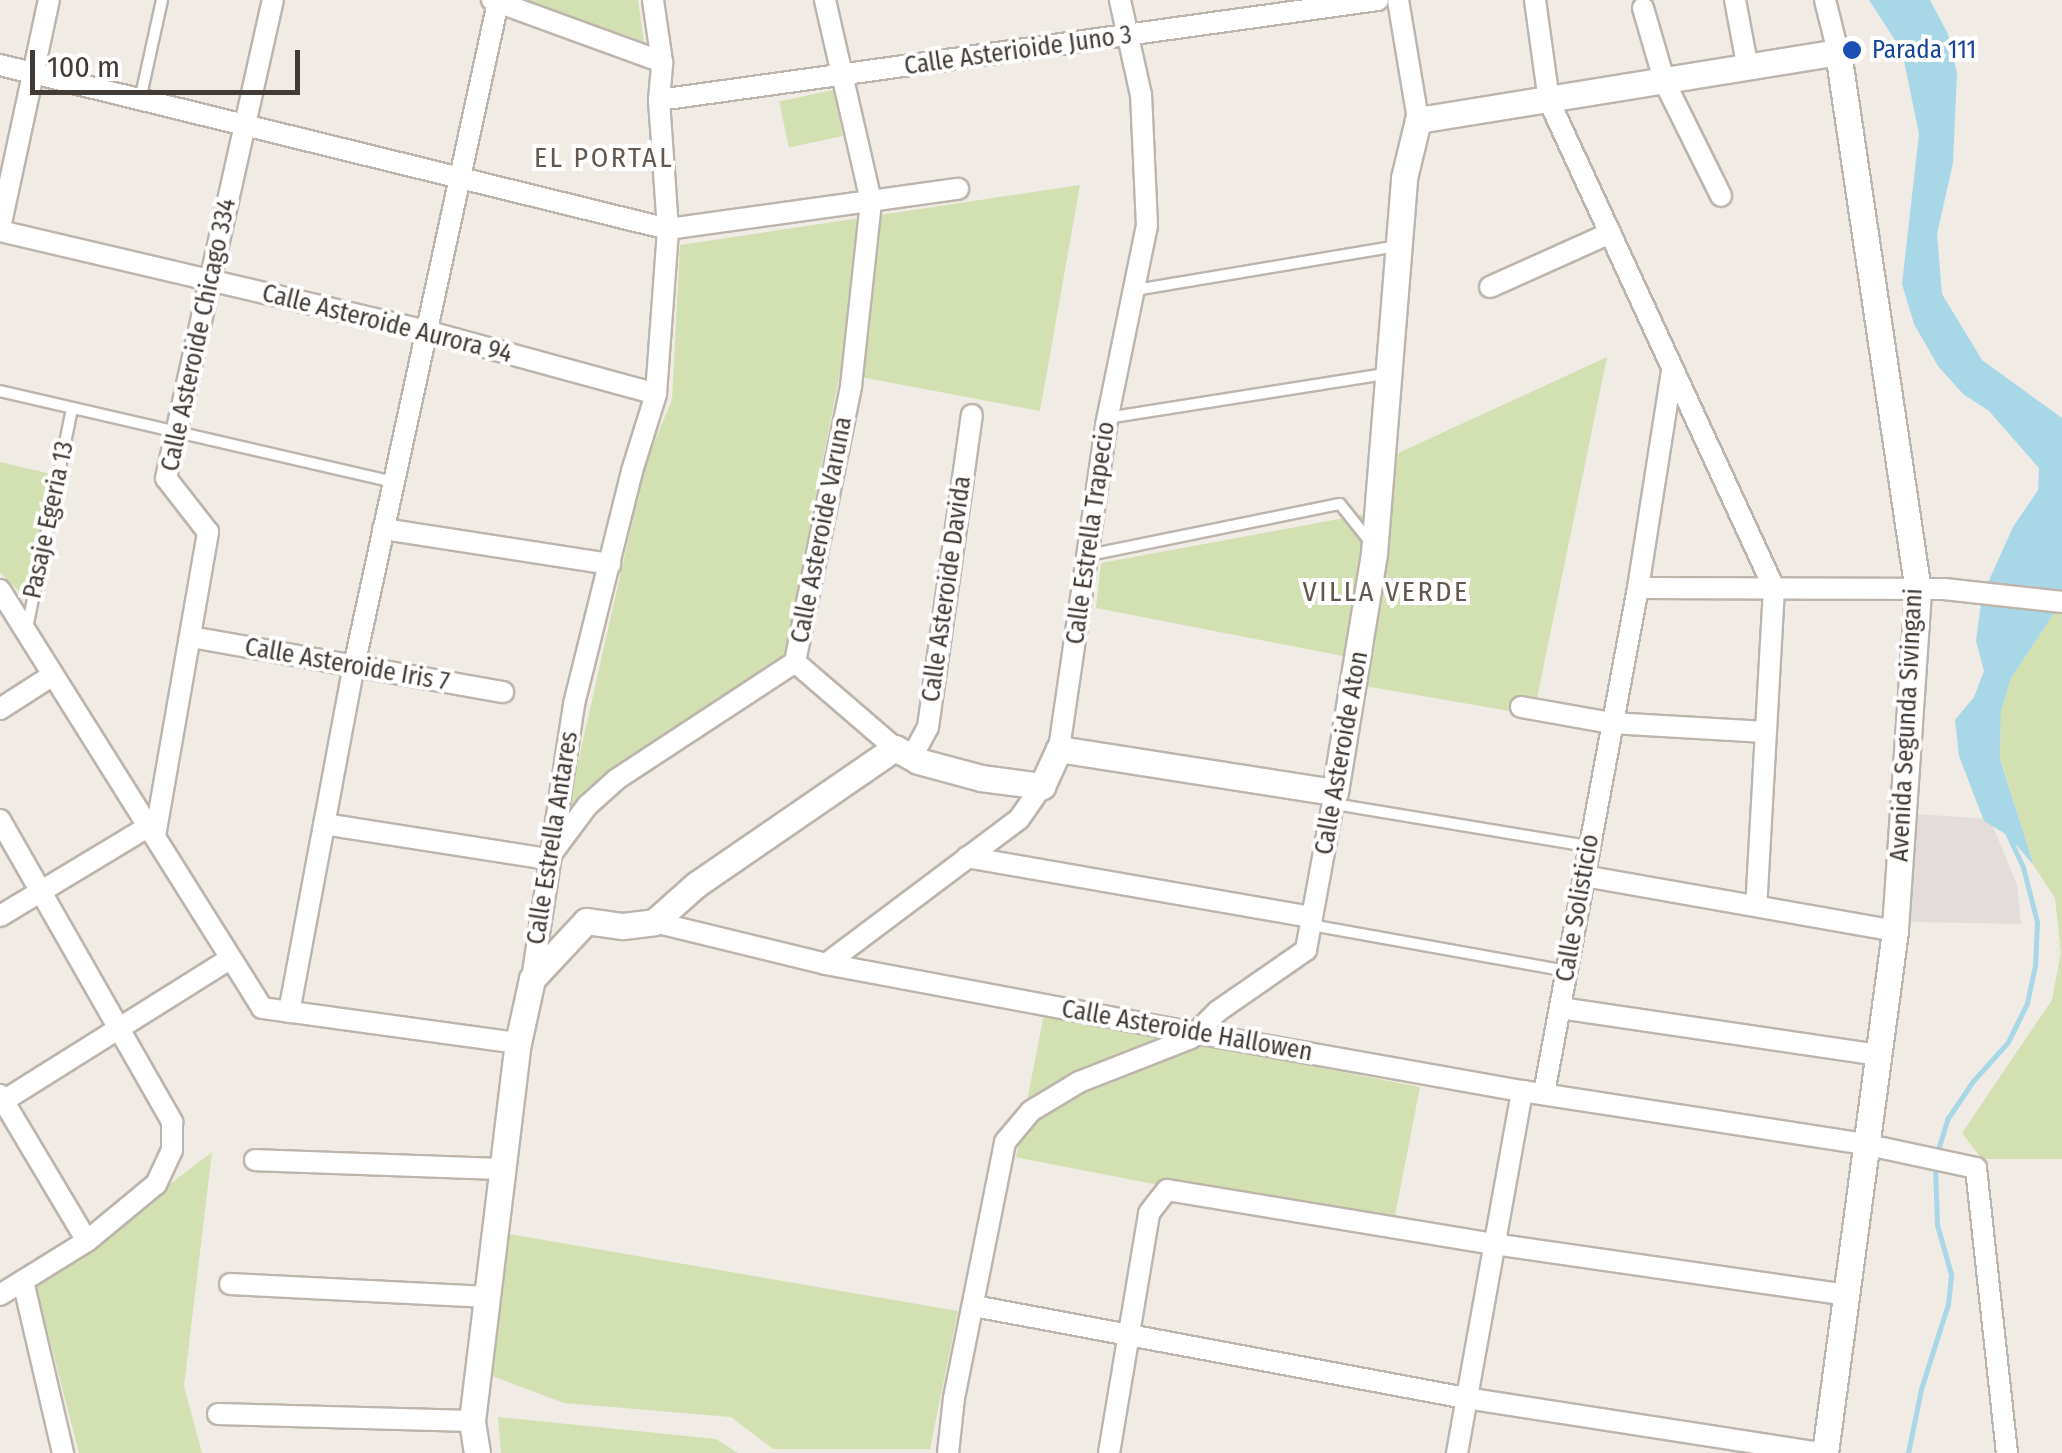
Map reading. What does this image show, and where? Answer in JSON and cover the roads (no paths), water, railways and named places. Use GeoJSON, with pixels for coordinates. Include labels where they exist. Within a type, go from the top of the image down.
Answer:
{"type":"FeatureCollection","features":[{"type":"Feature","properties":{"kind":"street"},"geometry":{"type":"LineString","coordinates":[[0,229],[49,0]]}},
{"type":"Feature","properties":{"kind":"street","name":"Calle Asteroide Chicago 334"},"geometry":{"type":"LineString","coordinates":[[152,831],[208,532],[166,478],[273,0]]}},
{"type":"Feature","properties":{"kind":"street","name":"Calle Estrella Antares"},"geometry":{"type":"LineString","coordinates":[[477,1453],[472,1422],[518,1043],[532,979],[574,704],[656,394],[668,230],[658,100],[662,62],[653,0]]}},
{"type":"Feature","properties":{"kind":"street","name":"Calle Asteroide Varuna"},"geometry":{"type":"LineString","coordinates":[[548,859],[587,806],[617,779],[795,662],[851,386],[871,201],[825,0]]}},
{"type":"Feature","properties":{"kind":"street","name":"Calle Estrella Trapecio"},"geometry":{"type":"LineString","coordinates":[[826,964],[1019,819],[1042,786],[1059,749],[1107,418],[1147,226],[1145,128],[1130,35],[1120,0]]}},
{"type":"Feature","properties":{"kind":"street","name":"Calle Asterioide Juno 3"},"geometry":{"type":"LineString","coordinates":[[658,100],[841,78],[1378,0]]}},
{"type":"Feature","properties":{"kind":"street"},"geometry":{"type":"LineString","coordinates":[[1398,0],[1418,120],[1838,52]]}},
{"type":"Feature","properties":{"kind":"street"},"geometry":{"type":"LineString","coordinates":[[1535,0],[1549,101],[1774,588],[1756,905]]}},
{"type":"Feature","properties":{"kind":"street"},"geometry":{"type":"LineString","coordinates":[[1735,0],[1748,69]]}},
{"type":"Feature","properties":{"kind":"street","name":"Avenida Segunda Sivingani"},"geometry":{"type":"LineString","coordinates":[[1823,1453],[1844,1294],[1870,1145],[1895,931],[1918,591],[1838,52],[1825,0]]}},
{"type":"Feature","properties":{"kind":"street"},"geometry":{"type":"LineString","coordinates":[[289,1012],[354,666],[495,1],[662,62]]}},
{"type":"Feature","properties":{"kind":"street"},"geometry":{"type":"LineString","coordinates":[[1642,8],[1665,83],[1722,196]]}},
{"type":"Feature","properties":{"kind":"street"},"geometry":{"type":"LineString","coordinates":[[0,66],[668,230],[958,190]]}},
{"type":"Feature","properties":{"kind":"street","name":"Calle Asteroide Aton"},"geometry":{"type":"LineString","coordinates":[[948,1453],[1005,1142],[1016,1124],[1079,1082],[1172,1048],[1306,950],[1374,548],[1404,178],[1418,120]]}},
{"type":"Feature","properties":{"kind":"street","name":"Calle Asteroide Aurora 94"},"geometry":{"type":"LineString","coordinates":[[0,229],[426,331],[656,394]]}},
{"type":"Feature","properties":{"kind":"street"},"geometry":{"type":"LineString","coordinates":[[1490,287],[1610,234]]}},
{"type":"Feature","properties":{"kind":"street","name":"Calle Solisticio"},"geometry":{"type":"LineString","coordinates":[[1544,1094],[1638,588],[1672,372]]}},
{"type":"Feature","properties":{"kind":"street","name":"Calle Asteroide Davida"},"geometry":{"type":"LineString","coordinates":[[903,753],[928,727],[972,415]]}},
{"type":"Feature","properties":{"kind":"street"},"geometry":{"type":"LineString","coordinates":[[383,528],[610,564]]}},
{"type":"Feature","properties":{"kind":"street"},"geometry":{"type":"LineString","coordinates":[[1638,588],[1944,589],[2056,602]]}},
{"type":"Feature","properties":{"kind":"street"},"geometry":{"type":"LineString","coordinates":[[0,590],[262,1008],[518,1043]]}},
{"type":"Feature","properties":{"kind":"street","name":"Calle Asteroide Iris 7"},"geometry":{"type":"LineString","coordinates":[[191,637],[503,692]]}},
{"type":"Feature","properties":{"kind":"street"},"geometry":{"type":"LineString","coordinates":[[795,662],[903,753],[982,778],[1042,786]]}},
{"type":"Feature","properties":{"kind":"street"},"geometry":{"type":"LineString","coordinates":[[0,708],[53,674]]}},
{"type":"Feature","properties":{"kind":"street"},"geometry":{"type":"LineString","coordinates":[[1521,707],[1611,723],[1766,732]]}},
{"type":"Feature","properties":{"kind":"street"},"geometry":{"type":"LineString","coordinates":[[1059,749],[1334,798]]}},
{"type":"Feature","properties":{"kind":"street"},"geometry":{"type":"LineString","coordinates":[[654,922],[697,884],[903,753]]}},
{"type":"Feature","properties":{"kind":"street"},"geometry":{"type":"LineString","coordinates":[[0,820],[172,1122],[172,1150],[156,1184],[86,1240],[0,1294]]}},
{"type":"Feature","properties":{"kind":"street"},"geometry":{"type":"LineString","coordinates":[[324,824],[548,859]]}},
{"type":"Feature","properties":{"kind":"street"},"geometry":{"type":"LineString","coordinates":[[0,916],[152,831]]}},
{"type":"Feature","properties":{"kind":"street"},"geometry":{"type":"LineString","coordinates":[[966,857],[1311,921]]}},
{"type":"Feature","properties":{"kind":"street"},"geometry":{"type":"LineString","coordinates":[[1584,876],[1895,931]]}},
{"type":"Feature","properties":{"kind":"street","name":"Calle Asteroide Hallowen"},"geometry":{"type":"LineString","coordinates":[[532,979],[586,921],[623,926],[654,922],[826,964],[1196,1033],[1522,1091],[1870,1145],[1976,1168],[2007,1453]]}},
{"type":"Feature","properties":{"kind":"street"},"geometry":{"type":"LineString","coordinates":[[86,1240],[1,1100],[122,1030],[230,959]]}},
{"type":"Feature","properties":{"kind":"street"},"geometry":{"type":"LineString","coordinates":[[1560,1008],[1880,1055]]}},
{"type":"Feature","properties":{"kind":"street"},"geometry":{"type":"LineString","coordinates":[[1457,1453],[1522,1091]]}},
{"type":"Feature","properties":{"kind":"street"},"geometry":{"type":"LineString","coordinates":[[255,1160],[503,1169]]}},
{"type":"Feature","properties":{"kind":"street"},"geometry":{"type":"LineString","coordinates":[[1109,1453],[1149,1213],[1167,1190],[1494,1244],[1844,1294]]}},
{"type":"Feature","properties":{"kind":"street"},"geometry":{"type":"LineString","coordinates":[[23,1281],[63,1453]]}},
{"type":"Feature","properties":{"kind":"street"},"geometry":{"type":"LineString","coordinates":[[230,1284],[488,1297]]}},
{"type":"Feature","properties":{"kind":"street"},"geometry":{"type":"LineString","coordinates":[[974,1306],[1465,1398],[1823,1453]]}},
{"type":"Feature","properties":{"kind":"street"},"geometry":{"type":"LineString","coordinates":[[218,1414],[472,1422]]}},
{"type":"Feature","properties":{"kind":"lane"},"geometry":{"type":"LineString","coordinates":[[140,100],[162,0]]}},
{"type":"Feature","properties":{"kind":"lane"},"geometry":{"type":"LineString","coordinates":[[1133,290],[1400,246]]}},
{"type":"Feature","properties":{"kind":"lane"},"geometry":{"type":"LineString","coordinates":[[1107,418],[1390,373]]}},
{"type":"Feature","properties":{"kind":"lane"},"geometry":{"type":"LineString","coordinates":[[0,391],[393,482]]}},
{"type":"Feature","properties":{"kind":"lane","name":"Pasaje Egeria 13"},"geometry":{"type":"LineString","coordinates":[[26,632],[72,409]]}},
{"type":"Feature","properties":{"kind":"lane"},"geometry":{"type":"LineString","coordinates":[[1088,555],[1340,504],[1374,548]]}},
{"type":"Feature","properties":{"kind":"lane"},"geometry":{"type":"LineString","coordinates":[[1334,798],[1589,846]]}},
{"type":"Feature","properties":{"kind":"lane"},"geometry":{"type":"LineString","coordinates":[[1311,921],[1567,971]]}},
{"type":"Feature","properties":{"kind":"water"},"geometry":{"type":"Polygon","coordinates":[[[1869,0],[1930,0],[1948,34],[1957,73],[1953,163],[1937,234],[1942,294],[1982,360],[2062,418],[2062,601],[2011,678],[2001,711],[2000,759],[2034,866],[2009,836],[1984,821],[1959,756],[1955,720],[1974,697],[1984,671],[1976,641],[1982,596],[2013,527],[2038,490],[2039,468],[1989,411],[1963,394],[1938,366],[1914,324],[1902,284],[1919,134],[1902,51],[1869,0]]]}},
{"type":"Feature","properties":{"kind":"waterway"},"geometry":{"type":"LineString","coordinates":[[1937,1153],[1948,1118],[1973,1081],[2008,1042],[2027,1003],[2035,966],[2037,922],[2023,867],[2007,833]]}},
{"type":"Feature","properties":{"kind":"waterway"},"geometry":{"type":"LineString","coordinates":[[1908,1453],[1921,1389],[1948,1304],[1951,1274],[1937,1225],[1935,1164]]}},
{"type":"Feature","properties":{"kind":"place","name":"Parada 111"},"geometry":{"type":"Point","coordinates":[1852,50]}},
{"type":"Feature","properties":{"kind":"district","name":"EL PORTAL"},"geometry":{"type":"Point","coordinates":[604,158]}},
{"type":"Feature","properties":{"kind":"district","name":"VILLA VERDE"},"geometry":{"type":"Point","coordinates":[1386,592]}}]}
